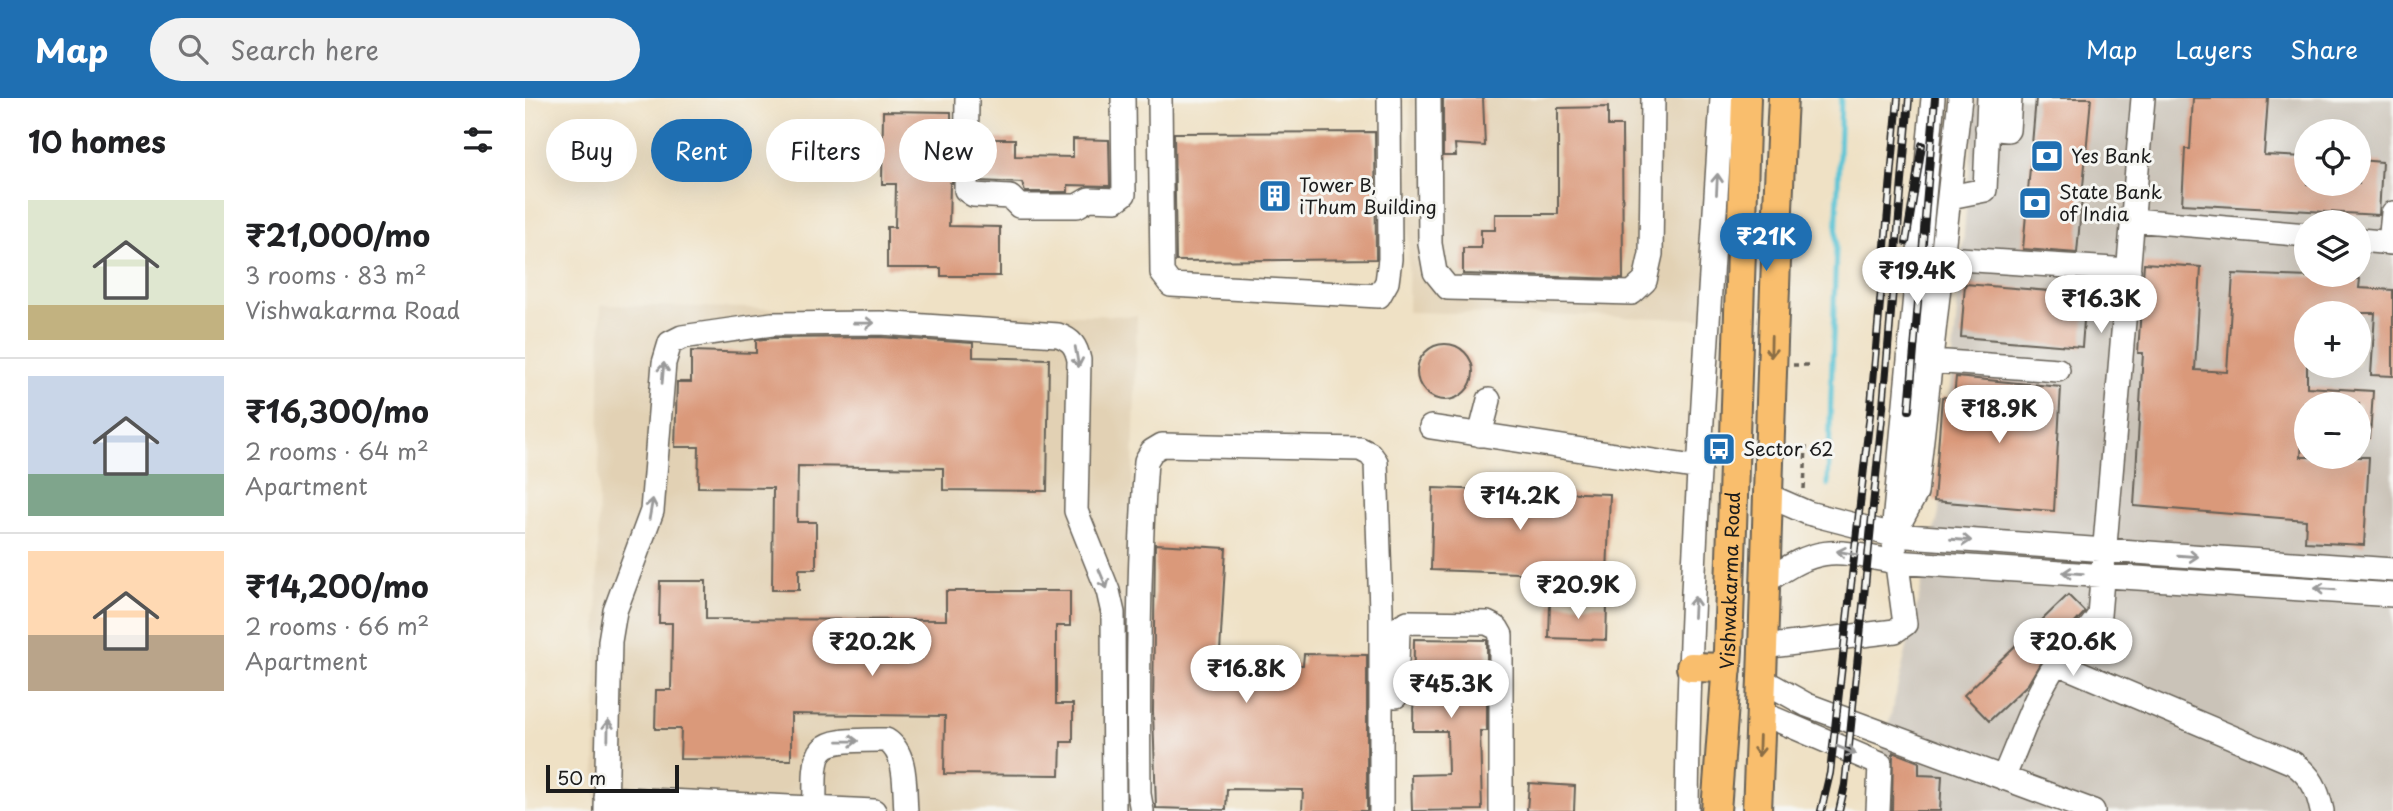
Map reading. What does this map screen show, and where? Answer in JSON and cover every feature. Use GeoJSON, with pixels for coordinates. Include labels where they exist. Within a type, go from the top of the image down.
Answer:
{"type":"FeatureCollection","features":[{"type":"Feature","properties":{"kind":"main road","name":"Vishwakarma Road"},"geometry":{"type":"LineString","coordinates":[[1716,811],[1727,668],[1746,98]]}},
{"type":"Feature","properties":{"kind":"main road","name":"Vishwakarma Road"},"geometry":{"type":"LineString","coordinates":[[1757,811],[1767,582],[1772,303],[1783,98]]}},
{"type":"Feature","properties":{"kind":"main road"},"geometry":{"type":"LineString","coordinates":[[1743,231],[1745,241],[1756,249],[1769,246],[1775,232]]}},
{"type":"Feature","properties":{"kind":"main road"},"geometry":{"type":"LineString","coordinates":[[1741,300],[1745,290],[1758,285],[1769,293],[1772,303]]}},
{"type":"Feature","properties":{"kind":"main road"},"geometry":{"type":"LineString","coordinates":[[1691,667],[1727,668]]}},
{"type":"Feature","properties":{"kind":"street"},"geometry":{"type":"LineString","coordinates":[[967,98],[966,190],[973,195],[1010,197],[1019,206],[1077,206],[1089,199],[1116,200],[1124,194],[1123,98]]}},
{"type":"Feature","properties":{"kind":"street"},"geometry":{"type":"LineString","coordinates":[[1160,98],[1162,273],[1171,285],[1379,296],[1387,282],[1390,259],[1389,98]]}},
{"type":"Feature","properties":{"kind":"street"},"geometry":{"type":"LineString","coordinates":[[1429,98],[1430,244],[1435,272],[1448,288],[1632,293],[1645,281],[1651,254],[1653,98]]}},
{"type":"Feature","properties":{"kind":"street"},"geometry":{"type":"LineString","coordinates":[[1687,811],[1700,468],[1722,98]]}},
{"type":"Feature","properties":{"kind":"street"},"geometry":{"type":"LineString","coordinates":[[1763,647],[1895,631],[1905,624],[1893,535],[1933,98]]}},
{"type":"Feature","properties":{"kind":"street"},"geometry":{"type":"LineString","coordinates":[[1893,535],[1916,492],[1960,98]]}},
{"type":"Feature","properties":{"kind":"street"},"geometry":{"type":"LineString","coordinates":[[1950,197],[1985,190],[1989,98]]}},
{"type":"Feature","properties":{"kind":"street"},"geometry":{"type":"LineString","coordinates":[[1987,128],[2008,130],[2010,98]]}},
{"type":"Feature","properties":{"kind":"street"},"geometry":{"type":"LineString","coordinates":[[2003,778],[2057,663],[2090,630],[2099,615],[2143,98]]}},
{"type":"Feature","properties":{"kind":"street"},"geometry":{"type":"LineString","coordinates":[[2371,241],[2392,243],[2393,213]]}},
{"type":"Feature","properties":{"kind":"street"},"geometry":{"type":"LineString","coordinates":[[2133,220],[2294,234]]}},
{"type":"Feature","properties":{"kind":"street"},"geometry":{"type":"LineString","coordinates":[[1944,258],[2129,270]]}},
{"type":"Feature","properties":{"kind":"street"},"geometry":{"type":"LineString","coordinates":[[874,811],[606,805],[610,640],[615,611],[652,512],[664,363],[670,343],[682,337],[772,324],[880,323],[1058,335],[1070,339],[1079,360],[1076,511],[1108,591],[1113,613],[1114,811]]}},
{"type":"Feature","properties":{"kind":"street"},"geometry":{"type":"LineString","coordinates":[[1932,361],[2057,370]]}},
{"type":"Feature","properties":{"kind":"street"},"geometry":{"type":"LineString","coordinates":[[1480,435],[1489,400]]}},
{"type":"Feature","properties":{"kind":"street"},"geometry":{"type":"LineString","coordinates":[[1431,427],[1700,468]]}},
{"type":"Feature","properties":{"kind":"street"},"geometry":{"type":"LineString","coordinates":[[1142,811],[1139,794],[1140,540],[1146,461],[1152,451],[1162,445],[1360,449],[1370,454],[1376,462],[1381,610],[1381,811]]}},
{"type":"Feature","properties":{"kind":"street"},"geometry":{"type":"LineString","coordinates":[[1769,496],[1808,513],[1893,535],[2393,570]]}},
{"type":"Feature","properties":{"kind":"street"},"geometry":{"type":"LineString","coordinates":[[1767,582],[1808,556],[1836,551],[1895,562],[2393,595]]}},
{"type":"Feature","properties":{"kind":"street"},"geometry":{"type":"LineString","coordinates":[[1393,811],[1398,631],[1408,622],[1487,623],[1497,628],[1501,635],[1501,811]]}},
{"type":"Feature","properties":{"kind":"street"},"geometry":{"type":"LineString","coordinates":[[2057,663],[2293,763],[2310,775],[2318,789],[2322,811]]}},
{"type":"Feature","properties":{"kind":"street"},"geometry":{"type":"LineString","coordinates":[[1762,680],[1807,705],[2003,778],[2043,803],[2093,811]]}},
{"type":"Feature","properties":{"kind":"street"},"geometry":{"type":"LineString","coordinates":[[1761,713],[1880,764],[1878,811]]}},
{"type":"Feature","properties":{"kind":"street"},"geometry":{"type":"LineString","coordinates":[[815,811],[814,762],[825,745],[834,741],[886,740],[893,744],[901,759],[906,811]]}},
{"type":"Feature","properties":{"kind":"path"},"geometry":{"type":"LineString","coordinates":[[1806,446],[1804,490],[1808,513]]}},
{"type":"Feature","properties":{"kind":"shaded area"},"geometry":{"type":"Polygon","coordinates":[[[1410,98],[1709,98],[1706,319],[1408,312],[1410,98]]]}},
{"type":"Feature","properties":{"kind":"shaded area"},"geometry":{"type":"Polygon","coordinates":[[[1976,98],[2393,98],[2393,811],[1868,811],[1939,513],[1976,98]]]}},
{"type":"Feature","properties":{"kind":"shaded area"},"geometry":{"type":"Polygon","coordinates":[[[601,305],[1137,316],[1124,811],[595,811],[601,305]]]}},
{"type":"Feature","properties":{"kind":"building"},"geometry":{"type":"Polygon","coordinates":[[[1443,98],[1483,98],[1485,146],[1455,144],[1456,156],[1443,156],[1443,98]]]}},
{"type":"Feature","properties":{"kind":"building"},"geometry":{"type":"Polygon","coordinates":[[[2036,98],[2091,98],[2077,253],[2023,249],[2036,98]]]}},
{"type":"Feature","properties":{"kind":"building"},"geometry":{"type":"Polygon","coordinates":[[[2193,98],[2268,98],[2264,155],[2294,156],[2294,196],[2371,196],[2371,161],[2382,162],[2379,215],[2371,215],[2371,210],[2294,210],[2182,204],[2185,149],[2190,149],[2193,98]]]}},
{"type":"Feature","properties":{"kind":"building"},"geometry":{"type":"Polygon","coordinates":[[[1608,107],[1608,126],[1622,126],[1623,279],[1463,274],[1463,248],[1481,248],[1481,230],[1495,230],[1495,214],[1558,214],[1558,108],[1608,107]]]}},
{"type":"Feature","properties":{"kind":"building"},"geometry":{"type":"Polygon","coordinates":[[[883,111],[951,112],[951,119],[899,119],[899,182],[952,182],[949,226],[1000,227],[1000,276],[941,276],[941,268],[887,268],[887,227],[895,227],[896,184],[882,184],[885,182],[885,119],[883,111]]]}},
{"type":"Feature","properties":{"kind":"building","name":"Tower B, iThum Building"},"geometry":{"type":"Polygon","coordinates":[[[1375,132],[1376,259],[1176,261],[1174,133],[1375,132]]]}},
{"type":"Feature","properties":{"kind":"building"},"geometry":{"type":"Polygon","coordinates":[[[997,139],[1015,139],[1015,156],[1073,157],[1073,139],[1109,140],[1110,186],[1068,185],[1068,192],[1025,192],[1022,183],[997,182],[997,139]]]}},
{"type":"Feature","properties":{"kind":"building"},"geometry":{"type":"Polygon","coordinates":[[[2144,263],[2201,267],[2195,370],[2227,372],[2233,274],[2294,276],[2294,287],[2393,290],[2393,376],[2371,375],[2375,313],[2371,313],[2371,301],[2294,301],[2294,378],[2307,378],[2307,387],[2373,391],[2371,422],[2371,392],[2294,392],[2294,469],[2368,469],[2364,545],[2305,542],[2306,520],[2134,506],[2143,353],[2138,353],[2144,263]]]}},
{"type":"Feature","properties":{"kind":"building"},"geometry":{"type":"Polygon","coordinates":[[[1965,284],[2086,294],[2082,347],[1961,337],[1965,284]]]}},
{"type":"Feature","properties":{"kind":"building"},"geometry":{"type":"Polygon","coordinates":[[[880,337],[973,343],[973,357],[1049,359],[1047,491],[943,490],[943,468],[798,466],[797,522],[816,522],[816,569],[799,569],[799,590],[772,590],[773,488],[698,487],[699,447],[675,447],[677,382],[691,382],[691,351],[756,353],[756,340],[773,338],[880,337]]]}},
{"type":"Feature","properties":{"kind":"building"},"geometry":{"type":"Polygon","coordinates":[[[1445,344],[1460,349],[1468,357],[1473,372],[1468,387],[1460,395],[1445,400],[1430,395],[1422,387],[1417,372],[1422,357],[1430,349],[1445,344]]]}},
{"type":"Feature","properties":{"kind":"building"},"geometry":{"type":"Polygon","coordinates":[[[1956,377],[2061,387],[2054,511],[1934,501],[1942,397],[1954,398],[1956,377]]]}},
{"type":"Feature","properties":{"kind":"building"},"geometry":{"type":"Polygon","coordinates":[[[1433,488],[1610,494],[1607,576],[1431,570],[1433,488]]]}},
{"type":"Feature","properties":{"kind":"building"},"geometry":{"type":"Polygon","coordinates":[[[1155,544],[1226,548],[1220,652],[1231,653],[1231,664],[1303,665],[1304,654],[1367,655],[1367,811],[1302,811],[1303,790],[1227,789],[1226,810],[1156,808],[1153,711],[1155,544]]]}},
{"type":"Feature","properties":{"kind":"building"},"geometry":{"type":"Polygon","coordinates":[[[660,581],[706,581],[706,619],[946,620],[946,591],[1070,591],[1070,626],[1056,626],[1056,704],[1073,704],[1073,742],[1061,742],[1060,775],[944,774],[945,716],[791,714],[791,760],[680,759],[681,729],[655,729],[656,690],[671,690],[672,623],[659,623],[660,581]]]}},
{"type":"Feature","properties":{"kind":"building"},"geometry":{"type":"Polygon","coordinates":[[[2068,595],[2085,612],[2045,655],[2028,684],[1989,721],[1964,695],[2068,595]]]}},
{"type":"Feature","properties":{"kind":"building"},"geometry":{"type":"Polygon","coordinates":[[[1550,603],[1607,605],[1606,640],[1549,638],[1550,603]]]}},
{"type":"Feature","properties":{"kind":"building"},"geometry":{"type":"Polygon","coordinates":[[[1414,639],[1487,640],[1487,731],[1480,731],[1482,810],[1412,811],[1411,775],[1448,774],[1447,731],[1413,731],[1414,639]]]}},
{"type":"Feature","properties":{"kind":"building"},"geometry":{"type":"Polygon","coordinates":[[[1893,752],[1919,762],[1919,775],[1942,776],[1940,811],[1892,811],[1893,752]]]}},
{"type":"Feature","properties":{"kind":"building"},"geometry":{"type":"Polygon","coordinates":[[[1529,783],[1575,786],[1574,811],[1527,811],[1529,783]]]}},
{"type":"Feature","properties":{"kind":"waterway"},"geometry":{"type":"LineString","coordinates":[[1828,485],[1841,98]]}},
{"type":"Feature","properties":{"kind":"railway"},"geometry":{"type":"LineString","coordinates":[[1821,811],[1830,773],[1871,405],[1898,98]]}},
{"type":"Feature","properties":{"kind":"railway"},"geometry":{"type":"LineString","coordinates":[[1839,811],[1845,785],[1883,407],[1909,98]]}},
{"type":"Feature","properties":{"kind":"railway"},"geometry":{"type":"LineString","coordinates":[[1909,410],[1935,98]]}},
{"type":"Feature","properties":{"kind":"railway"},"geometry":{"type":"LineString","coordinates":[[1906,242],[1922,145]]}},
{"type":"Feature","properties":{"kind":"place","name":"Yes Bank"},"geometry":{"type":"Point","coordinates":[2047,156]}},
{"type":"Feature","properties":{"kind":"place","name":"Tower B, iThum Building"},"geometry":{"type":"Point","coordinates":[1275,196]}},
{"type":"Feature","properties":{"kind":"place","name":"State Bank of India"},"geometry":{"type":"Point","coordinates":[2035,203]}},
{"type":"Feature","properties":{"kind":"place","name":"Sector 62"},"geometry":{"type":"Point","coordinates":[1719,449]}}]}
